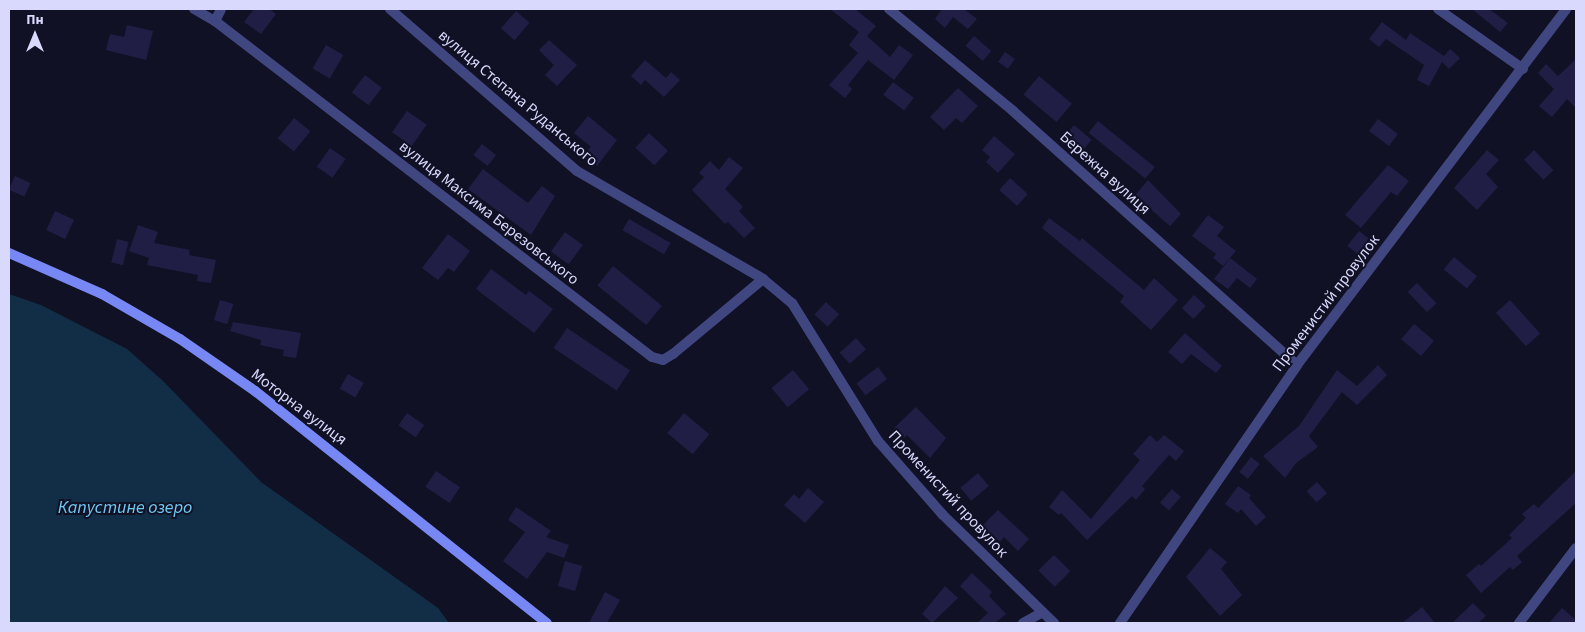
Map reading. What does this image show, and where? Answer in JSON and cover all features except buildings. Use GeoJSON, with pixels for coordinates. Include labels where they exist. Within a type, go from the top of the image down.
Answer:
{"type":"FeatureCollection","features":[{"type":"Feature","properties":{"kind":"street","name":"вулиця Максима Березовського"},"geometry":{"type":"LineString","coordinates":[[194,9],[215,21],[652,357],[663,360],[673,354],[763,279]]}},
{"type":"Feature","properties":{"kind":"street"},"geometry":{"type":"LineString","coordinates":[[215,21],[221,9]]}},
{"type":"Feature","properties":{"kind":"street","name":"вулиця Степана Руданського"},"geometry":{"type":"LineString","coordinates":[[390,9],[577,171],[763,279]]}},
{"type":"Feature","properties":{"kind":"street","name":"Бережна вулиця"},"geometry":{"type":"LineString","coordinates":[[889,9],[1012,111],[1297,365]]}},
{"type":"Feature","properties":{"kind":"street"},"geometry":{"type":"LineString","coordinates":[[1438,9],[1522,69]]}},
{"type":"Feature","properties":{"kind":"street","name":"Променистий провулок"},"geometry":{"type":"LineString","coordinates":[[1120,623],[1297,365],[1566,9]]}},
{"type":"Feature","properties":{"kind":"street","name":"Моторна вулиця"},"geometry":{"type":"LineString","coordinates":[[9,253],[102,294],[180,339],[255,391],[547,623]]}},
{"type":"Feature","properties":{"kind":"street","name":"Променистий провулок"},"geometry":{"type":"LineString","coordinates":[[763,279],[792,303],[878,441],[943,515],[1041,613],[1054,623]]}},
{"type":"Feature","properties":{"kind":"street"},"geometry":{"type":"LineString","coordinates":[[1519,623],[1576,548]]}},
{"type":"Feature","properties":{"kind":"street"},"geometry":{"type":"LineString","coordinates":[[1023,623],[1041,613]]}},
{"type":"Feature","properties":{"kind":"water","name":"Капустине озеро"},"geometry":{"type":"Polygon","coordinates":[[[9,294],[41,305],[127,349],[163,381],[261,482],[438,608],[449,623],[9,623],[9,294]]]}}]}
